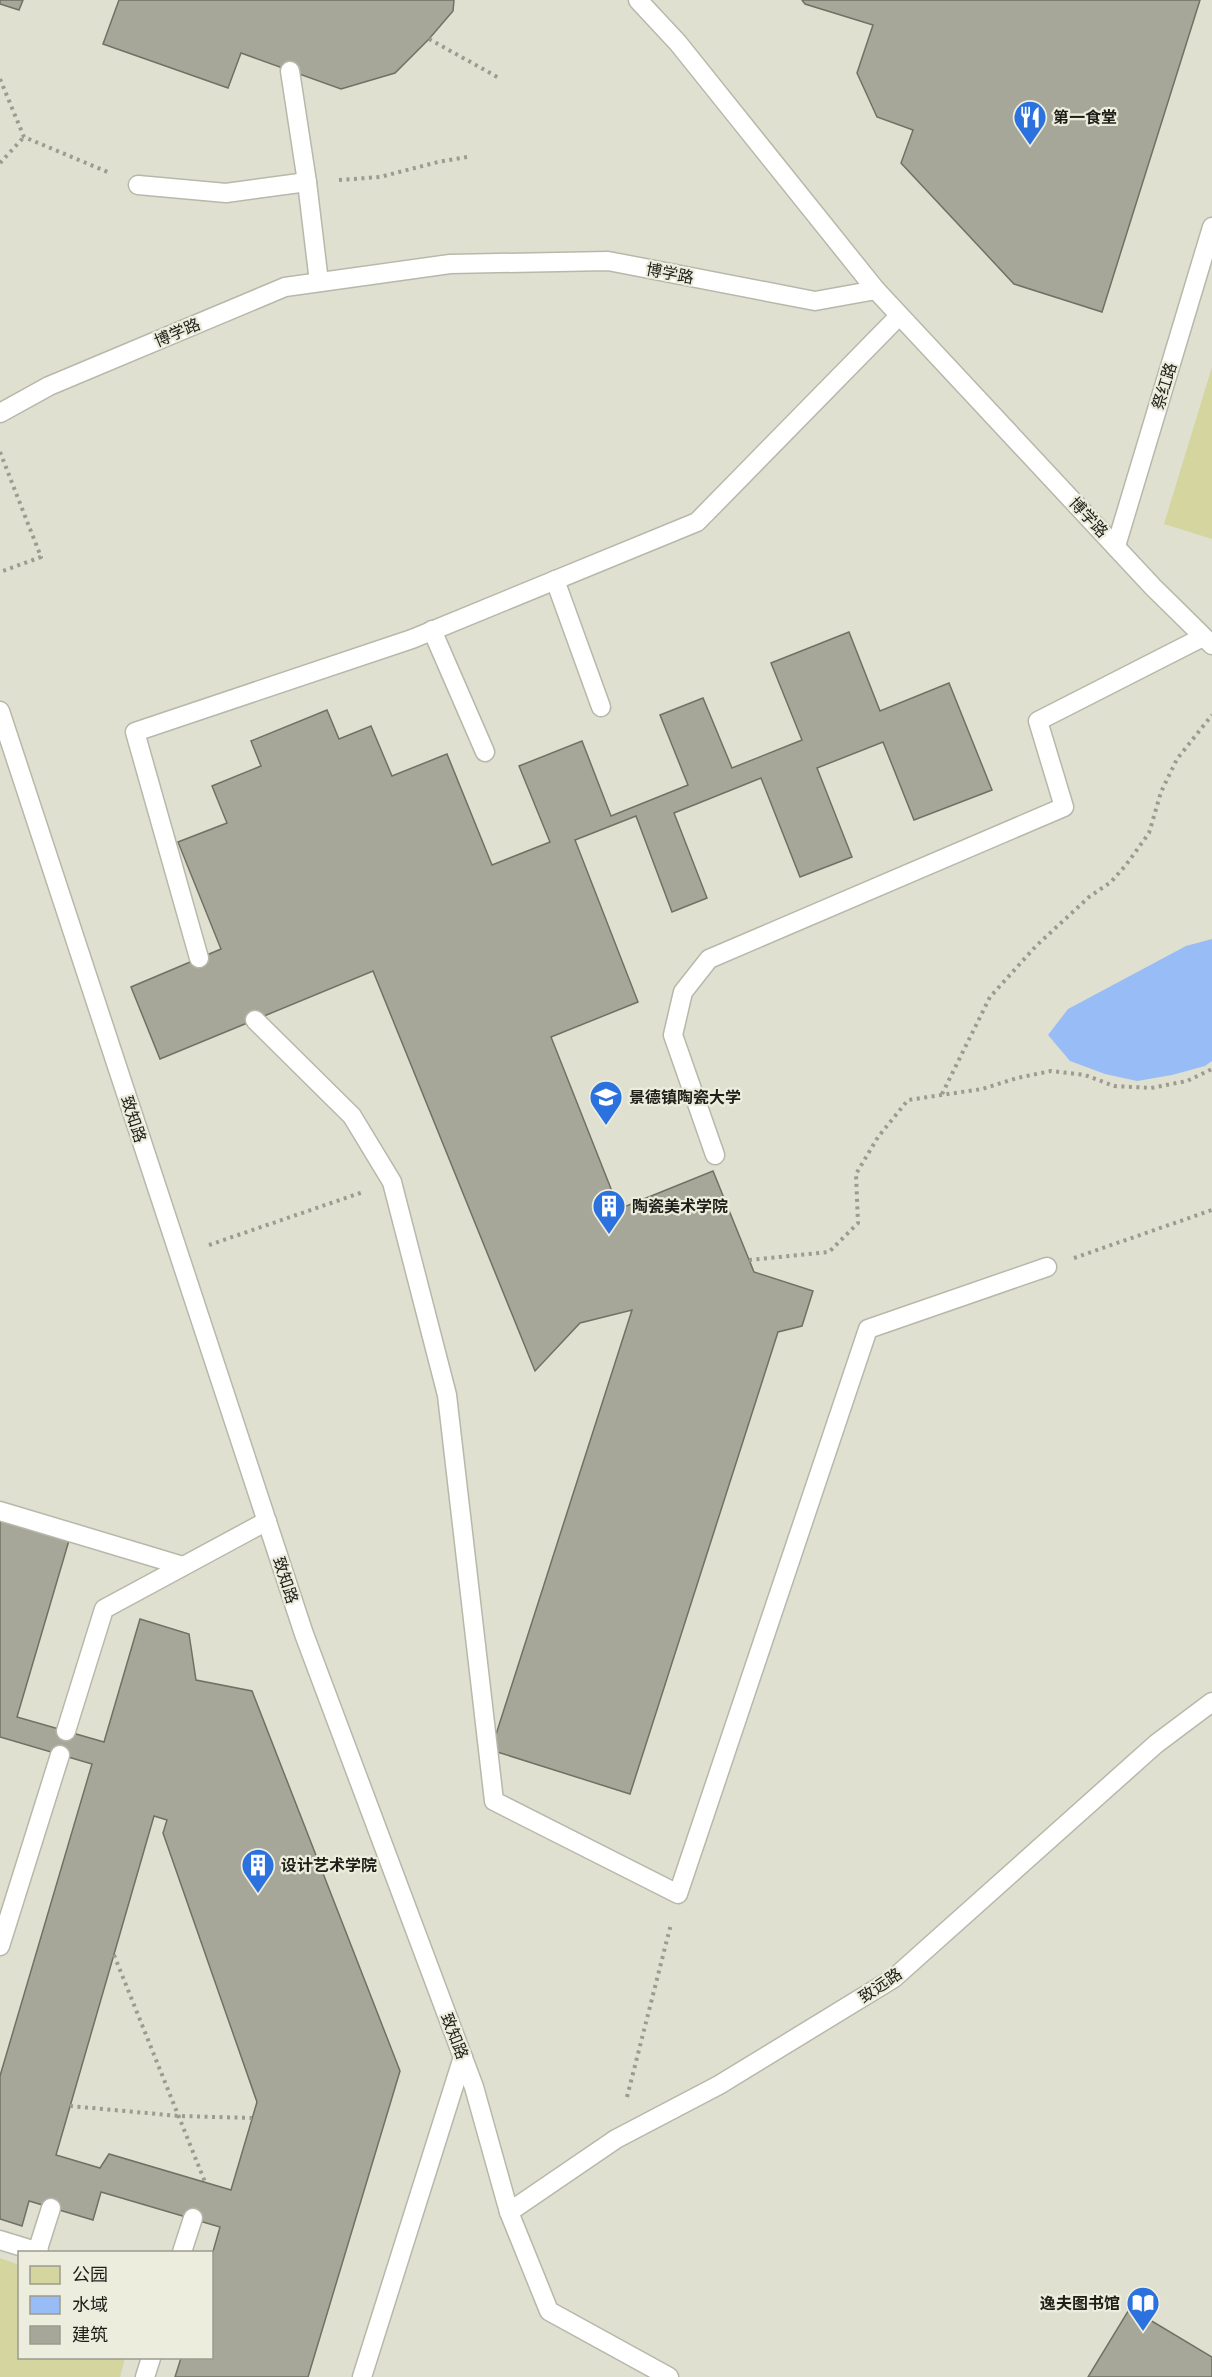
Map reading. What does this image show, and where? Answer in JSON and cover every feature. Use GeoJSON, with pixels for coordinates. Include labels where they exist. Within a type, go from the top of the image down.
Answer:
{"type":"FeatureCollection","features":[{"type":"Feature","properties":{"kind":"lane"},"geometry":{"type":"LineString","coordinates":[[638,0],[678,42],[876,290]]}},
{"type":"Feature","properties":{"kind":"lane"},"geometry":{"type":"LineString","coordinates":[[290,70],[319,282]]}},
{"type":"Feature","properties":{"kind":"lane"},"geometry":{"type":"LineString","coordinates":[[138,185],[226,193],[307,182]]}},
{"type":"Feature","properties":{"kind":"lane","name":"祭红路"},"geometry":{"type":"LineString","coordinates":[[1116,546],[1212,227]]}},
{"type":"Feature","properties":{"kind":"lane","name":"博学路"},"geometry":{"type":"LineString","coordinates":[[0,413],[49,386],[285,287],[319,282],[450,264],[608,261],[815,301],[876,290],[1153,587],[1208,641]]}},
{"type":"Feature","properties":{"kind":"lane"},"geometry":{"type":"LineString","coordinates":[[200,958],[135,732],[432,630],[697,522],[899,316]]}},
{"type":"Feature","properties":{"kind":"lane"},"geometry":{"type":"LineString","coordinates":[[555,580],[601,707]]}},
{"type":"Feature","properties":{"kind":"lane"},"geometry":{"type":"LineString","coordinates":[[432,630],[485,752]]}},
{"type":"Feature","properties":{"kind":"lane"},"geometry":{"type":"LineString","coordinates":[[715,1155],[673,1035],[683,992],[709,959],[1064,807],[1038,722],[1208,641]]}},
{"type":"Feature","properties":{"kind":"lane","name":"致知路"},"geometry":{"type":"LineString","coordinates":[[0,711],[304,1634],[474,2087],[509,2212],[549,2312],[669,2377]]}},
{"type":"Feature","properties":{"kind":"lane"},"geometry":{"type":"LineString","coordinates":[[255,1020],[352,1116],[392,1182],[447,1395],[494,1801],[678,1894],[868,1329],[1047,1267]]}},
{"type":"Feature","properties":{"kind":"lane"},"geometry":{"type":"LineString","coordinates":[[0,1511],[183,1566]]}},
{"type":"Feature","properties":{"kind":"lane"},"geometry":{"type":"LineString","coordinates":[[66,1731],[104,1609],[267,1521]]}},
{"type":"Feature","properties":{"kind":"lane","name":"致远路"},"geometry":{"type":"LineString","coordinates":[[509,2212],[616,2139],[719,2085],[894,1978],[1156,1744],[1212,1702]]}},
{"type":"Feature","properties":{"kind":"lane"},"geometry":{"type":"LineString","coordinates":[[0,1946],[60,1755]]}},
{"type":"Feature","properties":{"kind":"lane"},"geometry":{"type":"LineString","coordinates":[[362,2377],[462,2057]]}},
{"type":"Feature","properties":{"kind":"lane"},"geometry":{"type":"LineString","coordinates":[[38,2251],[51,2208]]}},
{"type":"Feature","properties":{"kind":"lane"},"geometry":{"type":"LineString","coordinates":[[183,2251],[193,2218]]}},
{"type":"Feature","properties":{"kind":"lane"},"geometry":{"type":"LineString","coordinates":[[0,2240],[35,2251]]}},
{"type":"Feature","properties":{"kind":"lane"},"geometry":{"type":"LineString","coordinates":[[145,2377],[151,2359]]}},
{"type":"Feature","properties":{"kind":"path"},"geometry":{"type":"LineString","coordinates":[[429,39],[501,79]]}},
{"type":"Feature","properties":{"kind":"path"},"geometry":{"type":"LineString","coordinates":[[0,79],[24,136],[138,185]]}},
{"type":"Feature","properties":{"kind":"path"},"geometry":{"type":"LineString","coordinates":[[0,163],[24,136]]}},
{"type":"Feature","properties":{"kind":"path"},"geometry":{"type":"LineString","coordinates":[[307,182],[380,177],[467,157]]}},
{"type":"Feature","properties":{"kind":"path"},"geometry":{"type":"LineString","coordinates":[[0,452],[41,557],[0,572]]}},
{"type":"Feature","properties":{"kind":"path"},"geometry":{"type":"LineString","coordinates":[[942,1094],[990,997],[1036,946],[1089,897],[1111,882],[1126,865],[1149,833],[1161,792],[1177,759],[1212,715]]}},
{"type":"Feature","properties":{"kind":"path"},"geometry":{"type":"LineString","coordinates":[[749,1260],[829,1252],[858,1223],[856,1174],[878,1137],[908,1100],[982,1089],[1017,1078],[1051,1071],[1085,1075],[1114,1086],[1151,1088],[1187,1081],[1212,1069]]}},
{"type":"Feature","properties":{"kind":"path"},"geometry":{"type":"LineString","coordinates":[[179,1256],[392,1182]]}},
{"type":"Feature","properties":{"kind":"path"},"geometry":{"type":"LineString","coordinates":[[1047,1267],[1212,1210]]}},
{"type":"Feature","properties":{"kind":"path"},"geometry":{"type":"LineString","coordinates":[[616,2139],[678,1894]]}},
{"type":"Feature","properties":{"kind":"path"},"geometry":{"type":"LineString","coordinates":[[114,1955],[205,2182]]}},
{"type":"Feature","properties":{"kind":"path"},"geometry":{"type":"LineString","coordinates":[[70,2106],[179,2116],[252,2118]]}},
{"type":"Feature","properties":{"kind":"green space"},"geometry":{"type":"Polygon","coordinates":[[[1212,367],[1212,539],[1164,524],[1212,367]]]}},
{"type":"Feature","properties":{"kind":"green space"},"geometry":{"type":"Polygon","coordinates":[[[0,2258],[18,2265],[18,2359],[125,2359],[120,2377],[0,2377],[0,2258]]]}},
{"type":"Feature","properties":{"kind":"water"},"geometry":{"type":"Polygon","coordinates":[[[1212,939],[1212,1061],[1205,1066],[1137,1081],[1105,1074],[1070,1061],[1048,1035],[1068,1009],[1186,946],[1212,939]]]}},
{"type":"Feature","properties":{"kind":"building"},"geometry":{"type":"Polygon","coordinates":[[[0,0],[23,0],[19,10],[0,4],[0,0]]]}},
{"type":"Feature","properties":{"kind":"building"},"geometry":{"type":"Polygon","coordinates":[[[119,0],[454,0],[453,11],[395,73],[341,89],[241,53],[228,88],[103,44],[119,0]]]}},
{"type":"Feature","properties":{"kind":"building","name":"第一食堂"},"geometry":{"type":"Polygon","coordinates":[[[802,0],[1200,0],[1102,312],[1014,284],[901,163],[913,130],[877,117],[857,73],[873,25],[805,4],[802,0]]]}},
{"type":"Feature","properties":{"kind":"building","name":"陶瓷美术学院"},"geometry":{"type":"Polygon","coordinates":[[[849,632],[880,711],[949,683],[992,790],[914,820],[883,742],[817,768],[852,857],[800,877],[761,778],[674,813],[707,898],[672,912],[636,816],[575,840],[638,1002],[551,1037],[619,1209],[713,1171],[754,1272],[813,1291],[802,1326],[778,1332],[630,1794],[491,1750],[632,1310],[580,1323],[535,1371],[373,971],[160,1059],[131,987],[221,949],[178,842],[227,823],[212,786],[261,766],[251,741],[327,710],[339,739],[371,726],[392,776],[447,754],[492,865],[550,842],[519,766],[582,741],[611,816],[688,785],[660,715],[703,698],[732,768],[802,740],[771,663],[849,632]]]}},
{"type":"Feature","properties":{"kind":"building","name":"设计艺术学院"},"geometry":{"type":"Polygon","coordinates":[[[0,1516],[70,1537],[17,1717],[104,1742],[140,1619],[189,1634],[196,1680],[252,1691],[400,2071],[308,2377],[175,2377],[181,2359],[213,2359],[213,2252],[220,2227],[101,2192],[93,2220],[29,2201],[22,2226],[0,2219],[0,2076],[92,1764],[0,1737],[0,1516]],[[154,1816],[56,2155],[100,2168],[109,2154],[231,2190],[257,2102],[163,1833],[167,1820],[154,1816]]]}},
{"type":"Feature","properties":{"kind":"building","name":"逸夫图书馆"},"geometry":{"type":"Polygon","coordinates":[[[1130,2308],[1212,2357],[1212,2377],[1088,2377],[1130,2308]]]}},
{"type":"Feature","properties":{"kind":"place","name":"第一食堂"},"geometry":{"type":"Point","coordinates":[1030,146]}},
{"type":"Feature","properties":{"kind":"place","name":"景德镇陶瓷大学"},"geometry":{"type":"Point","coordinates":[606,1126]}},
{"type":"Feature","properties":{"kind":"place","name":"陶瓷美术学院"},"geometry":{"type":"Point","coordinates":[609,1235]}},
{"type":"Feature","properties":{"kind":"place","name":"设计艺术学院"},"geometry":{"type":"Point","coordinates":[258,1894]}},
{"type":"Feature","properties":{"kind":"place","name":"逸夫图书馆"},"geometry":{"type":"Point","coordinates":[1143,2332]}}]}
